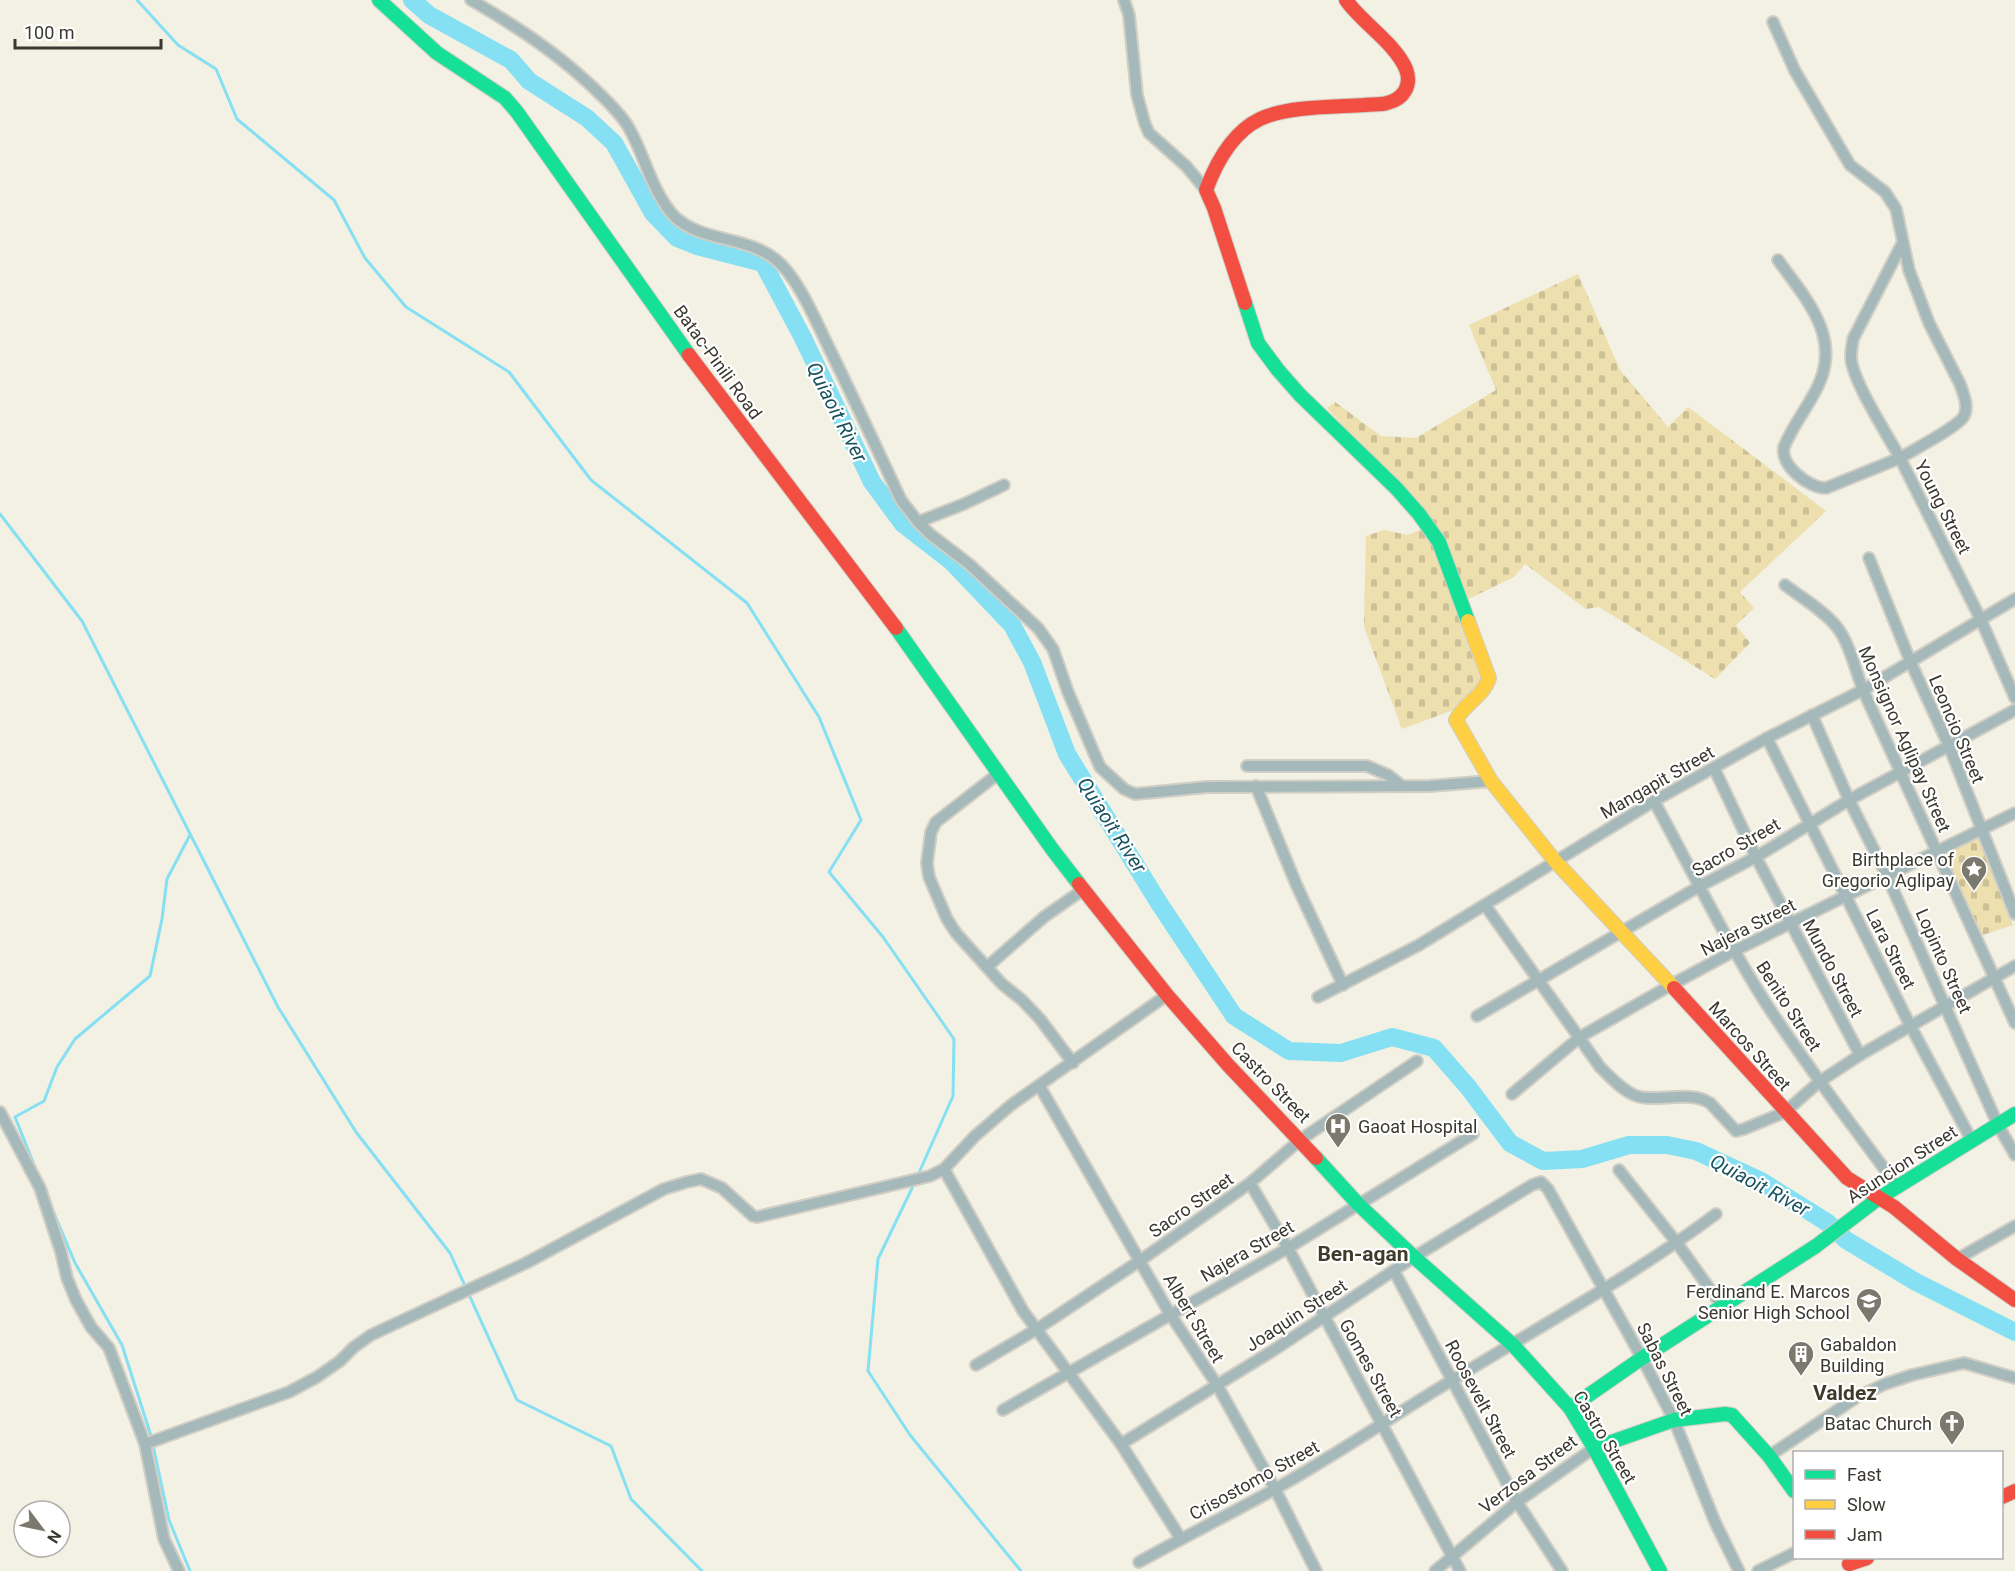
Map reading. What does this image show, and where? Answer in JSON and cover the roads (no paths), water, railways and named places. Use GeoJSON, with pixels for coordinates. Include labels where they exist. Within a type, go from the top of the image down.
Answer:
{"type":"FeatureCollection","features":[{"type":"Feature","properties":{"kind":"street","name":"Batac-Pinili Road"},"geometry":{"type":"LineString","coordinates":[[379,0],[437,53],[504,98],[517,112],[715,391],[892,623],[999,773]]}},
{"type":"Feature","properties":{"kind":"street"},"geometry":{"type":"LineString","coordinates":[[471,0],[508,21],[548,49],[589,83],[609,104],[629,126],[664,202],[676,217],[692,229],[744,243],[764,251],[786,269],[810,308],[901,500],[930,534],[969,564],[1038,628],[1053,650],[1100,767],[1114,782],[1135,794],[1206,787],[1430,786],[1491,781]]}},
{"type":"Feature","properties":{"kind":"street"},"geometry":{"type":"LineString","coordinates":[[1124,0],[1129,15],[1137,95],[1145,124],[1149,133],[1186,166],[1206,190]]}},
{"type":"Feature","properties":{"kind":"street"},"geometry":{"type":"LineString","coordinates":[[1206,190],[1221,157],[1242,132],[1260,118],[1283,112],[1388,103],[1407,92],[1408,74],[1403,65],[1390,46],[1352,10],[1346,0]]}},
{"type":"Feature","properties":{"kind":"street"},"geometry":{"type":"LineString","coordinates":[[1773,22],[1795,72],[1850,165],[1885,192],[1896,209],[1910,270],[1929,323],[1960,384],[1966,405],[1964,416],[1959,422],[1900,458],[1856,377],[1851,358],[1853,339],[1903,242]]}},
{"type":"Feature","properties":{"kind":"street","name":"Marcos Street"},"geometry":{"type":"LineString","coordinates":[[1206,190],[1258,343],[1303,400],[1378,470],[1428,525],[1438,542],[1489,678],[1479,698],[1458,715],[1456,720],[1491,781],[1554,861],[1622,931],[1847,1178],[1894,1207],[1957,1259],[2015,1300]]}},
{"type":"Feature","properties":{"kind":"street","name":"Young Street"},"geometry":{"type":"LineString","coordinates":[[1778,260],[1818,318],[1824,334],[1826,354],[1825,371],[1784,447],[1783,454],[1786,462],[1796,473],[1814,485],[1826,488],[1900,458],[1981,620],[2015,698]]}},
{"type":"Feature","properties":{"kind":"street"},"geometry":{"type":"LineString","coordinates":[[918,522],[1004,485]]}},
{"type":"Feature","properties":{"kind":"street","name":"Leoncio Street"},"geometry":{"type":"LineString","coordinates":[[1869,558],[1911,663],[1949,746],[2015,914]]}},
{"type":"Feature","properties":{"kind":"street","name":"Monsignor Aglipay Street"},"geometry":{"type":"LineString","coordinates":[[1785,585],[1837,626],[1843,637],[1863,690],[2015,1023]]}},
{"type":"Feature","properties":{"kind":"street","name":"Mangapit Street"},"geometry":{"type":"LineString","coordinates":[[1318,997],[1344,985],[1485,905],[1654,801],[1767,738],[1911,663],[2015,599]]}},
{"type":"Feature","properties":{"kind":"street","name":"Sacro Street"},"geometry":{"type":"LineString","coordinates":[[1477,1016],[1700,886],[1756,857],[1849,800],[2015,710]]}},
{"type":"Feature","properties":{"kind":"street","name":"Lopinto Street"},"geometry":{"type":"LineString","coordinates":[[1812,716],[1849,800],[1887,876],[1998,1125],[2015,1155]]}},
{"type":"Feature","properties":{"kind":"street","name":"Lara Street"},"geometry":{"type":"LineString","coordinates":[[1767,738],[1911,1027],[1972,1141]]}},
{"type":"Feature","properties":{"kind":"street"},"geometry":{"type":"LineString","coordinates":[[1247,766],[1367,766],[1389,775],[1402,786]]}},
{"type":"Feature","properties":{"kind":"street","name":"Mundo Street"},"geometry":{"type":"LineString","coordinates":[[1714,768],[1756,857],[1860,1055]]}},
{"type":"Feature","properties":{"kind":"street","name":"Castro Street"},"geometry":{"type":"LineString","coordinates":[[999,773],[1052,849],[1167,995],[1228,1065],[1358,1203],[1414,1257],[1513,1345],[1570,1408],[1660,1571]]}},
{"type":"Feature","properties":{"kind":"street"},"geometry":{"type":"LineString","coordinates":[[999,773],[936,822],[931,832],[927,863],[929,877],[947,919],[956,933],[1040,1019],[1073,1063]]}},
{"type":"Feature","properties":{"kind":"street"},"geometry":{"type":"LineString","coordinates":[[1256,786],[1296,884],[1344,985]]}},
{"type":"Feature","properties":{"kind":"street","name":"Benito Street"},"geometry":{"type":"LineString","coordinates":[[1654,801],[1734,951],[1767,1005],[1820,1082],[1898,1187]]}},
{"type":"Feature","properties":{"kind":"street","name":"Najera Street"},"geometry":{"type":"LineString","coordinates":[[1512,1094],[1580,1037],[1671,985],[1936,850],[2015,813]]}},
{"type":"Feature","properties":{"kind":"street"},"geometry":{"type":"LineString","coordinates":[[987,967],[1044,917],[1084,889]]}},
{"type":"Feature","properties":{"kind":"street"},"geometry":{"type":"LineString","coordinates":[[1485,905],[1607,1074],[1636,1096],[1690,1097],[1705,1100],[1731,1127],[1738,1131],[1785,1112],[1820,1082],[1860,1055],[1911,1027],[1945,1004],[2015,966]]}},
{"type":"Feature","properties":{"kind":"street"},"geometry":{"type":"LineString","coordinates":[[150,1443],[289,1392],[317,1377],[371,1335],[526,1263],[664,1189],[701,1179],[722,1188],[748,1212],[757,1217],[865,1190],[921,1179],[944,1169],[991,1121],[1167,995]]}},
{"type":"Feature","properties":{"kind":"street","name":"Sacro Street"},"geometry":{"type":"LineString","coordinates":[[976,1365],[1037,1329],[1141,1260],[1250,1183],[1300,1140],[1417,1061]]}},
{"type":"Feature","properties":{"kind":"street","name":"Albert Street"},"geometry":{"type":"LineString","coordinates":[[1039,1085],[1170,1314],[1217,1385],[1275,1489],[1316,1571]]}},
{"type":"Feature","properties":{"kind":"street"},"geometry":{"type":"LineString","coordinates":[[0,1112],[40,1188],[71,1289],[91,1327],[109,1348],[150,1443],[164,1539],[179,1571]]}},
{"type":"Feature","properties":{"kind":"street","name":"Asuncion Street"},"geometry":{"type":"LineString","coordinates":[[1570,1408],[1642,1358],[1829,1236],[1879,1198],[2015,1114]]}},
{"type":"Feature","properties":{"kind":"street","name":"Najera Street"},"geometry":{"type":"LineString","coordinates":[[1003,1410],[1288,1248],[1473,1134]]}},
{"type":"Feature","properties":{"kind":"street","name":"Crisostomo Street"},"geometry":{"type":"LineString","coordinates":[[944,1169],[1013,1295],[1121,1444],[1181,1539],[1275,1489],[1383,1425],[1453,1380],[1605,1290],[1716,1215]]}},
{"type":"Feature","properties":{"kind":"street"},"geometry":{"type":"LineString","coordinates":[[1619,1170],[1677,1243],[1722,1306]]}},
{"type":"Feature","properties":{"kind":"street","name":"Joaquin Street"},"geometry":{"type":"LineString","coordinates":[[1121,1444],[1324,1317],[1414,1257],[1532,1185],[1541,1182],[1548,1189]]}},
{"type":"Feature","properties":{"kind":"street","name":"Gomes Street"},"geometry":{"type":"LineString","coordinates":[[1250,1183],[1288,1248],[1460,1571]]}},
{"type":"Feature","properties":{"kind":"street","name":"Sabas Street"},"geometry":{"type":"LineString","coordinates":[[1548,1189],[1674,1420],[1715,1522],[1739,1571]]}},
{"type":"Feature","properties":{"kind":"street"},"geometry":{"type":"LineString","coordinates":[[1957,1259],[2015,1226]]}},
{"type":"Feature","properties":{"kind":"street","name":"Roosevelt Street"},"geometry":{"type":"LineString","coordinates":[[1394,1271],[1518,1502],[1562,1571]]}},
{"type":"Feature","properties":{"kind":"street"},"geometry":{"type":"LineString","coordinates":[[1793,1490],[1769,1456],[1857,1397],[1885,1384],[1964,1363],[2015,1378]]}},
{"type":"Feature","properties":{"kind":"street","name":"Verzosa Street"},"geometry":{"type":"LineString","coordinates":[[1435,1571],[1518,1502],[1594,1448],[1674,1420],[1732,1415],[1769,1456]]}},
{"type":"Feature","properties":{"kind":"street"},"geometry":{"type":"LineString","coordinates":[[1138,1562],[1181,1539]]}},
{"type":"Feature","properties":{"kind":"street"},"geometry":{"type":"LineString","coordinates":[[1758,1571],[1793,1553]]}},
{"type":"Feature","properties":{"kind":"waterway"},"geometry":{"type":"LineString","coordinates":[[137,0],[178,45],[216,69],[237,119],[334,200],[365,258],[406,307],[509,372],[591,480],[747,603],[819,717],[861,820],[829,872],[883,937],[954,1039],[953,1096],[918,1175]]}},
{"type":"Feature","properties":{"kind":"waterway","name":"Quiaoit River"},"geometry":{"type":"LineString","coordinates":[[412,0],[429,15],[511,60],[529,81],[587,118],[614,143],[653,213],[677,238],[697,246],[763,263],[802,336],[872,482],[903,524],[952,562],[1012,625],[1032,662],[1067,754],[1159,903],[1234,1016],[1289,1051],[1341,1053],[1392,1037],[1434,1048],[1468,1087],[1510,1143],[1543,1161],[1582,1159],[1629,1145],[1667,1145],[1696,1151],[1761,1181],[1828,1223],[1846,1240],[1916,1282],[2015,1332]]}},
{"type":"Feature","properties":{"kind":"waterway"},"geometry":{"type":"LineString","coordinates":[[0,514],[82,621],[278,1007],[356,1132],[450,1253],[517,1400],[611,1446],[631,1499],[702,1571]]}},
{"type":"Feature","properties":{"kind":"waterway"},"geometry":{"type":"LineString","coordinates":[[37,1172],[15,1117],[44,1101],[57,1067],[75,1039],[150,976],[162,919],[167,879],[190,835]]}},
{"type":"Feature","properties":{"kind":"waterway"},"geometry":{"type":"LineString","coordinates":[[914,1184],[878,1259],[868,1371],[910,1435],[1021,1571]]}},
{"type":"Feature","properties":{"kind":"waterway"},"geometry":{"type":"LineString","coordinates":[[51,1206],[75,1263],[122,1345],[152,1439]]}},
{"type":"Feature","properties":{"kind":"waterway"},"geometry":{"type":"LineString","coordinates":[[153,1445],[169,1520],[190,1571]]}},
{"type":"Feature","properties":{"kind":"place","name":"Birthplace of Gregorio Aglipay"},"geometry":{"type":"Point","coordinates":[1974,892]}},
{"type":"Feature","properties":{"kind":"place","name":"Gaoat Hospital"},"geometry":{"type":"Point","coordinates":[1338,1149]}},
{"type":"Feature","properties":{"kind":"place","name":"Ferdinand E. Marcos Senior High School"},"geometry":{"type":"Point","coordinates":[1869,1324]}},
{"type":"Feature","properties":{"kind":"place","name":"Gabaldon Building"},"geometry":{"type":"Point","coordinates":[1801,1377]}},
{"type":"Feature","properties":{"kind":"place","name":"Batac Church"},"geometry":{"type":"Point","coordinates":[1952,1446]}},
{"type":"Feature","properties":{"kind":"district","name":"Ben-agan"},"geometry":{"type":"Point","coordinates":[1363,1254]}},
{"type":"Feature","properties":{"kind":"district","name":"Valdez"},"geometry":{"type":"Point","coordinates":[1845,1393]}}]}
